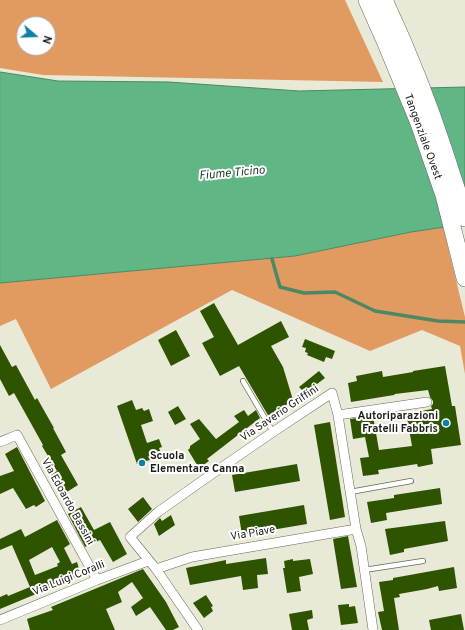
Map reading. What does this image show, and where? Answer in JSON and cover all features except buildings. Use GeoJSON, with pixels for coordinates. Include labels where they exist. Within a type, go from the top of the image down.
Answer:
{"type":"FeatureCollection","features":[{"type":"Feature","properties":{"kind":"highway","name":"Tangenziale Ovest"},"geometry":{"type":"LineString","coordinates":[[367,0],[418,123],[444,195],[465,278]]}},
{"type":"Feature","properties":{"kind":"highway","name":"Tangenziale Ovest"},"geometry":{"type":"LineString","coordinates":[[384,0],[401,35],[432,115],[465,218]]}},
{"type":"Feature","properties":{"kind":"street","name":"Via Saverio Griffini"},"geometry":{"type":"LineString","coordinates":[[198,630],[156,570],[130,537],[158,512],[332,393],[338,415]]}},
{"type":"Feature","properties":{"kind":"street"},"geometry":{"type":"LineString","coordinates":[[373,630],[361,546],[356,529],[338,415],[427,402]]}},
{"type":"Feature","properties":{"kind":"street","name":"Via Edoardo Bassini"},"geometry":{"type":"LineString","coordinates":[[0,442],[17,435],[97,580]]}},
{"type":"Feature","properties":{"kind":"street","name":"Via Piave"},"geometry":{"type":"LineString","coordinates":[[156,570],[192,557],[356,529]]}},
{"type":"Feature","properties":{"kind":"street","name":"Via Luigi Coralli"},"geometry":{"type":"LineString","coordinates":[[0,620],[97,580],[148,561]]}},
{"type":"Feature","properties":{"kind":"lane"},"geometry":{"type":"LineString","coordinates":[[242,381],[273,432]]}},
{"type":"Feature","properties":{"kind":"lane"},"geometry":{"type":"LineString","coordinates":[[350,492],[412,481]]}},
{"type":"Feature","properties":{"kind":"lane"},"geometry":{"type":"LineString","coordinates":[[364,570],[423,561]]}},
{"type":"Feature","properties":{"kind":"shaded area"},"geometry":{"type":"Polygon","coordinates":[[[0,0],[345,0],[383,82],[43,75],[0,68],[0,0]]]}},
{"type":"Feature","properties":{"kind":"shaded area"},"geometry":{"type":"Polygon","coordinates":[[[443,227],[465,317],[465,374],[460,346],[422,330],[370,351],[232,290],[51,389],[16,319],[0,326],[0,283],[295,256],[411,232],[443,227]]]}},
{"type":"Feature","properties":{"kind":"water","name":"Fiume Ticino"},"geometry":{"type":"Polygon","coordinates":[[[0,72],[58,81],[169,82],[299,91],[465,87],[465,224],[411,232],[295,256],[0,283],[0,72]]]}},
{"type":"Feature","properties":{"kind":"waterway"},"geometry":{"type":"LineString","coordinates":[[272,259],[280,287],[304,293],[335,292],[375,311],[438,321],[465,322]]}},
{"type":"Feature","properties":{"kind":"place","name":"Autoriparazioni Fratelli Fabbris"},"geometry":{"type":"Point","coordinates":[446,423]}},
{"type":"Feature","properties":{"kind":"place","name":"Scuola Elementare Canna"},"geometry":{"type":"Point","coordinates":[142,463]}}]}
